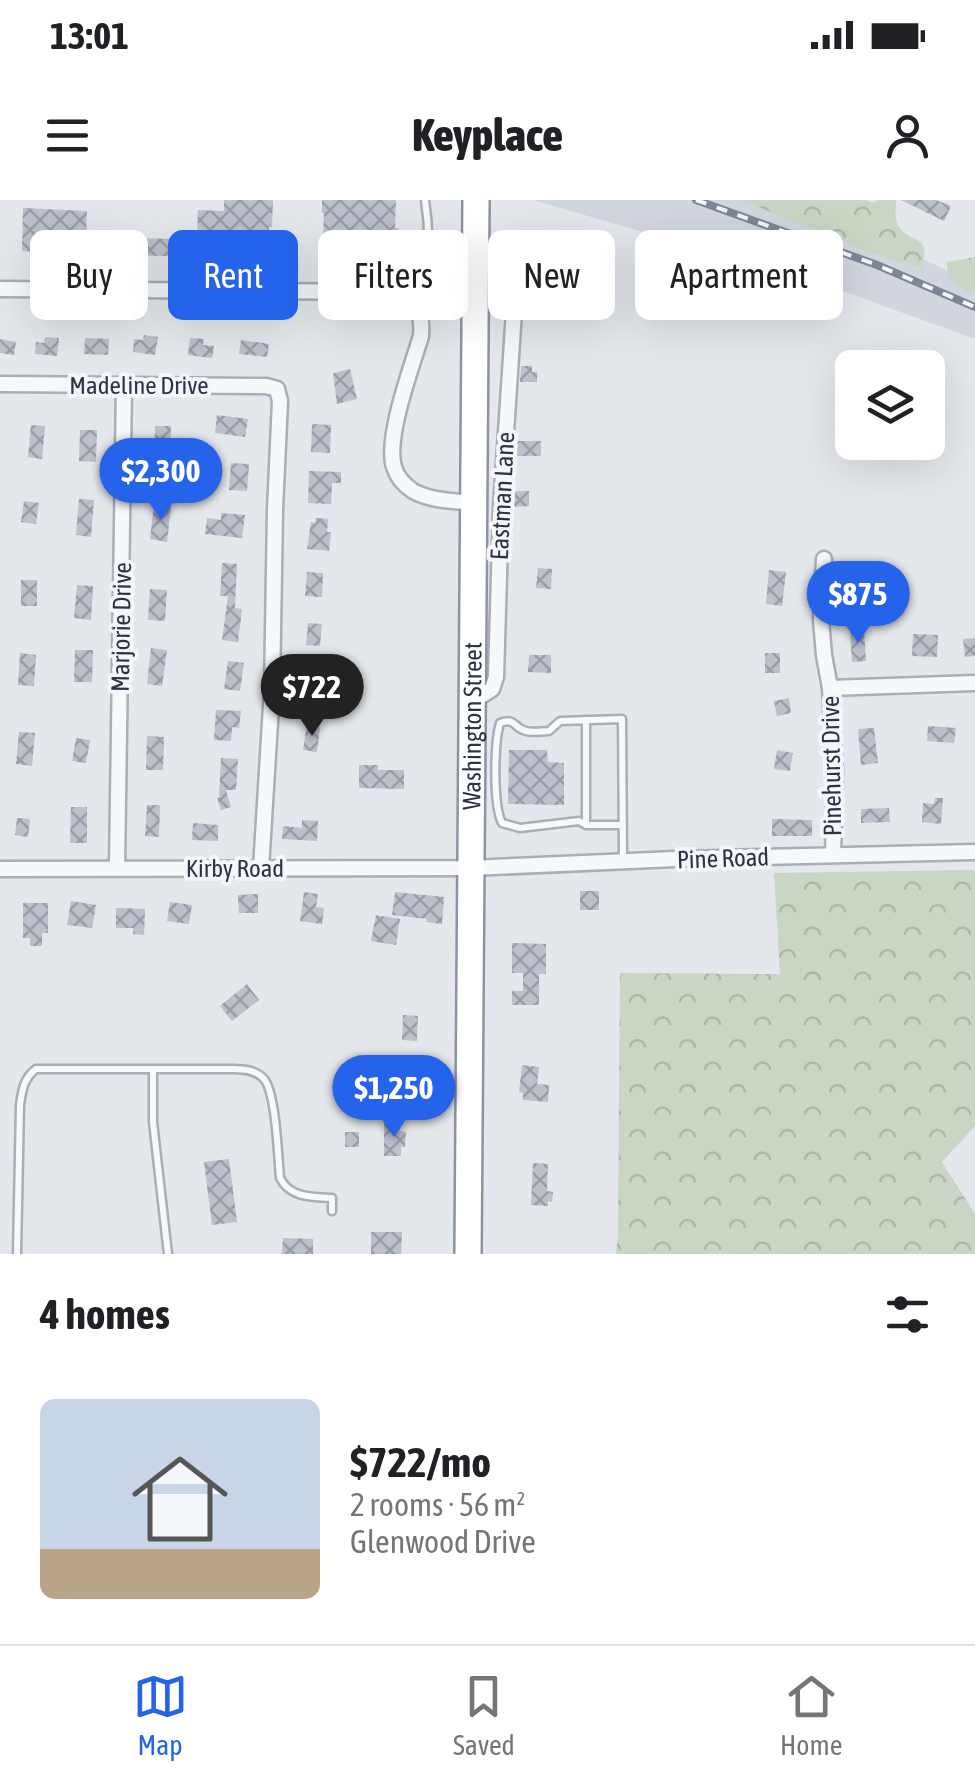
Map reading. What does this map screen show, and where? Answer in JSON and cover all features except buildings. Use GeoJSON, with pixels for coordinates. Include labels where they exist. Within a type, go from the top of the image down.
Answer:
{"type":"FeatureCollection","features":[{"type":"Feature","properties":{"kind":"highway","name":"Washington Street"},"geometry":{"type":"LineString","coordinates":[[468,1254],[476,200]]}},
{"type":"Feature","properties":{"kind":"street"},"geometry":{"type":"LineString","coordinates":[[0,288],[318,291]]}},
{"type":"Feature","properties":{"kind":"street"},"geometry":{"type":"LineString","coordinates":[[420,320],[421,336],[392,449],[393,464],[399,478],[411,490],[431,498],[474,503]]}},
{"type":"Feature","properties":{"kind":"street","name":"Eastman Lane"},"geometry":{"type":"LineString","coordinates":[[473,695],[492,690],[496,678],[501,507],[513,320]]}},
{"type":"Feature","properties":{"kind":"street","name":"Madeline Drive"},"geometry":{"type":"LineString","coordinates":[[0,384],[196,384],[277,389],[280,402],[272,690],[262,868]]}},
{"type":"Feature","properties":{"kind":"street","name":"Marjorie Drive"},"geometry":{"type":"LineString","coordinates":[[116,869],[124,385]]}},
{"type":"Feature","properties":{"kind":"street","name":"Pinehurst Drive"},"geometry":{"type":"LineString","coordinates":[[824,558],[821,620],[830,688],[833,855]]}},
{"type":"Feature","properties":{"kind":"street"},"geometry":{"type":"LineString","coordinates":[[830,688],[975,683]]}},
{"type":"Feature","properties":{"kind":"street","name":"Pine Road"},"geometry":{"type":"LineString","coordinates":[[471,868],[975,852]]}},
{"type":"Feature","properties":{"kind":"street","name":"Kirby Road"},"geometry":{"type":"LineString","coordinates":[[0,869],[471,868]]}},
{"type":"Feature","properties":{"kind":"lane"},"geometry":{"type":"LineString","coordinates":[[424,200],[427,230]]}},
{"type":"Feature","properties":{"kind":"lane"},"geometry":{"type":"LineString","coordinates":[[622,862],[623,824],[622,719],[560,721],[549,731],[524,731],[507,720],[500,724],[496,808],[502,823],[520,828],[579,821],[586,825],[623,824]]}},
{"type":"Feature","properties":{"kind":"lane"},"geometry":{"type":"LineString","coordinates":[[586,720],[586,825]]}},
{"type":"Feature","properties":{"kind":"lane"},"geometry":{"type":"LineString","coordinates":[[17,1254],[21,1092],[29,1074],[36,1069],[233,1068],[259,1075],[272,1096],[280,1178],[298,1194],[332,1198],[332,1212]]}},
{"type":"Feature","properties":{"kind":"lane"},"geometry":{"type":"LineString","coordinates":[[153,1070],[153,1122],[168,1254]]}},
{"type":"Feature","properties":{"kind":"shaded area"},"geometry":{"type":"Polygon","coordinates":[[[533,200],[800,200],[975,284],[975,339],[843,291],[843,230],[636,230],[533,200]]]}},
{"type":"Feature","properties":{"kind":"green space"},"geometry":{"type":"Polygon","coordinates":[[[741,200],[896,200],[899,227],[919,241],[924,250],[921,268],[843,241],[843,230],[815,230],[741,200]]]}},
{"type":"Feature","properties":{"kind":"green space"},"geometry":{"type":"Polygon","coordinates":[[[975,257],[975,294],[954,284],[947,262],[975,257]]]}},
{"type":"Feature","properties":{"kind":"green space"},"geometry":{"type":"Polygon","coordinates":[[[975,870],[975,1126],[942,1162],[975,1214],[975,1254],[616,1254],[620,973],[780,974],[774,873],[975,870]]]}},
{"type":"Feature","properties":{"kind":"railway"},"geometry":{"type":"LineString","coordinates":[[696,200],[877,265],[975,307]]}}]}
